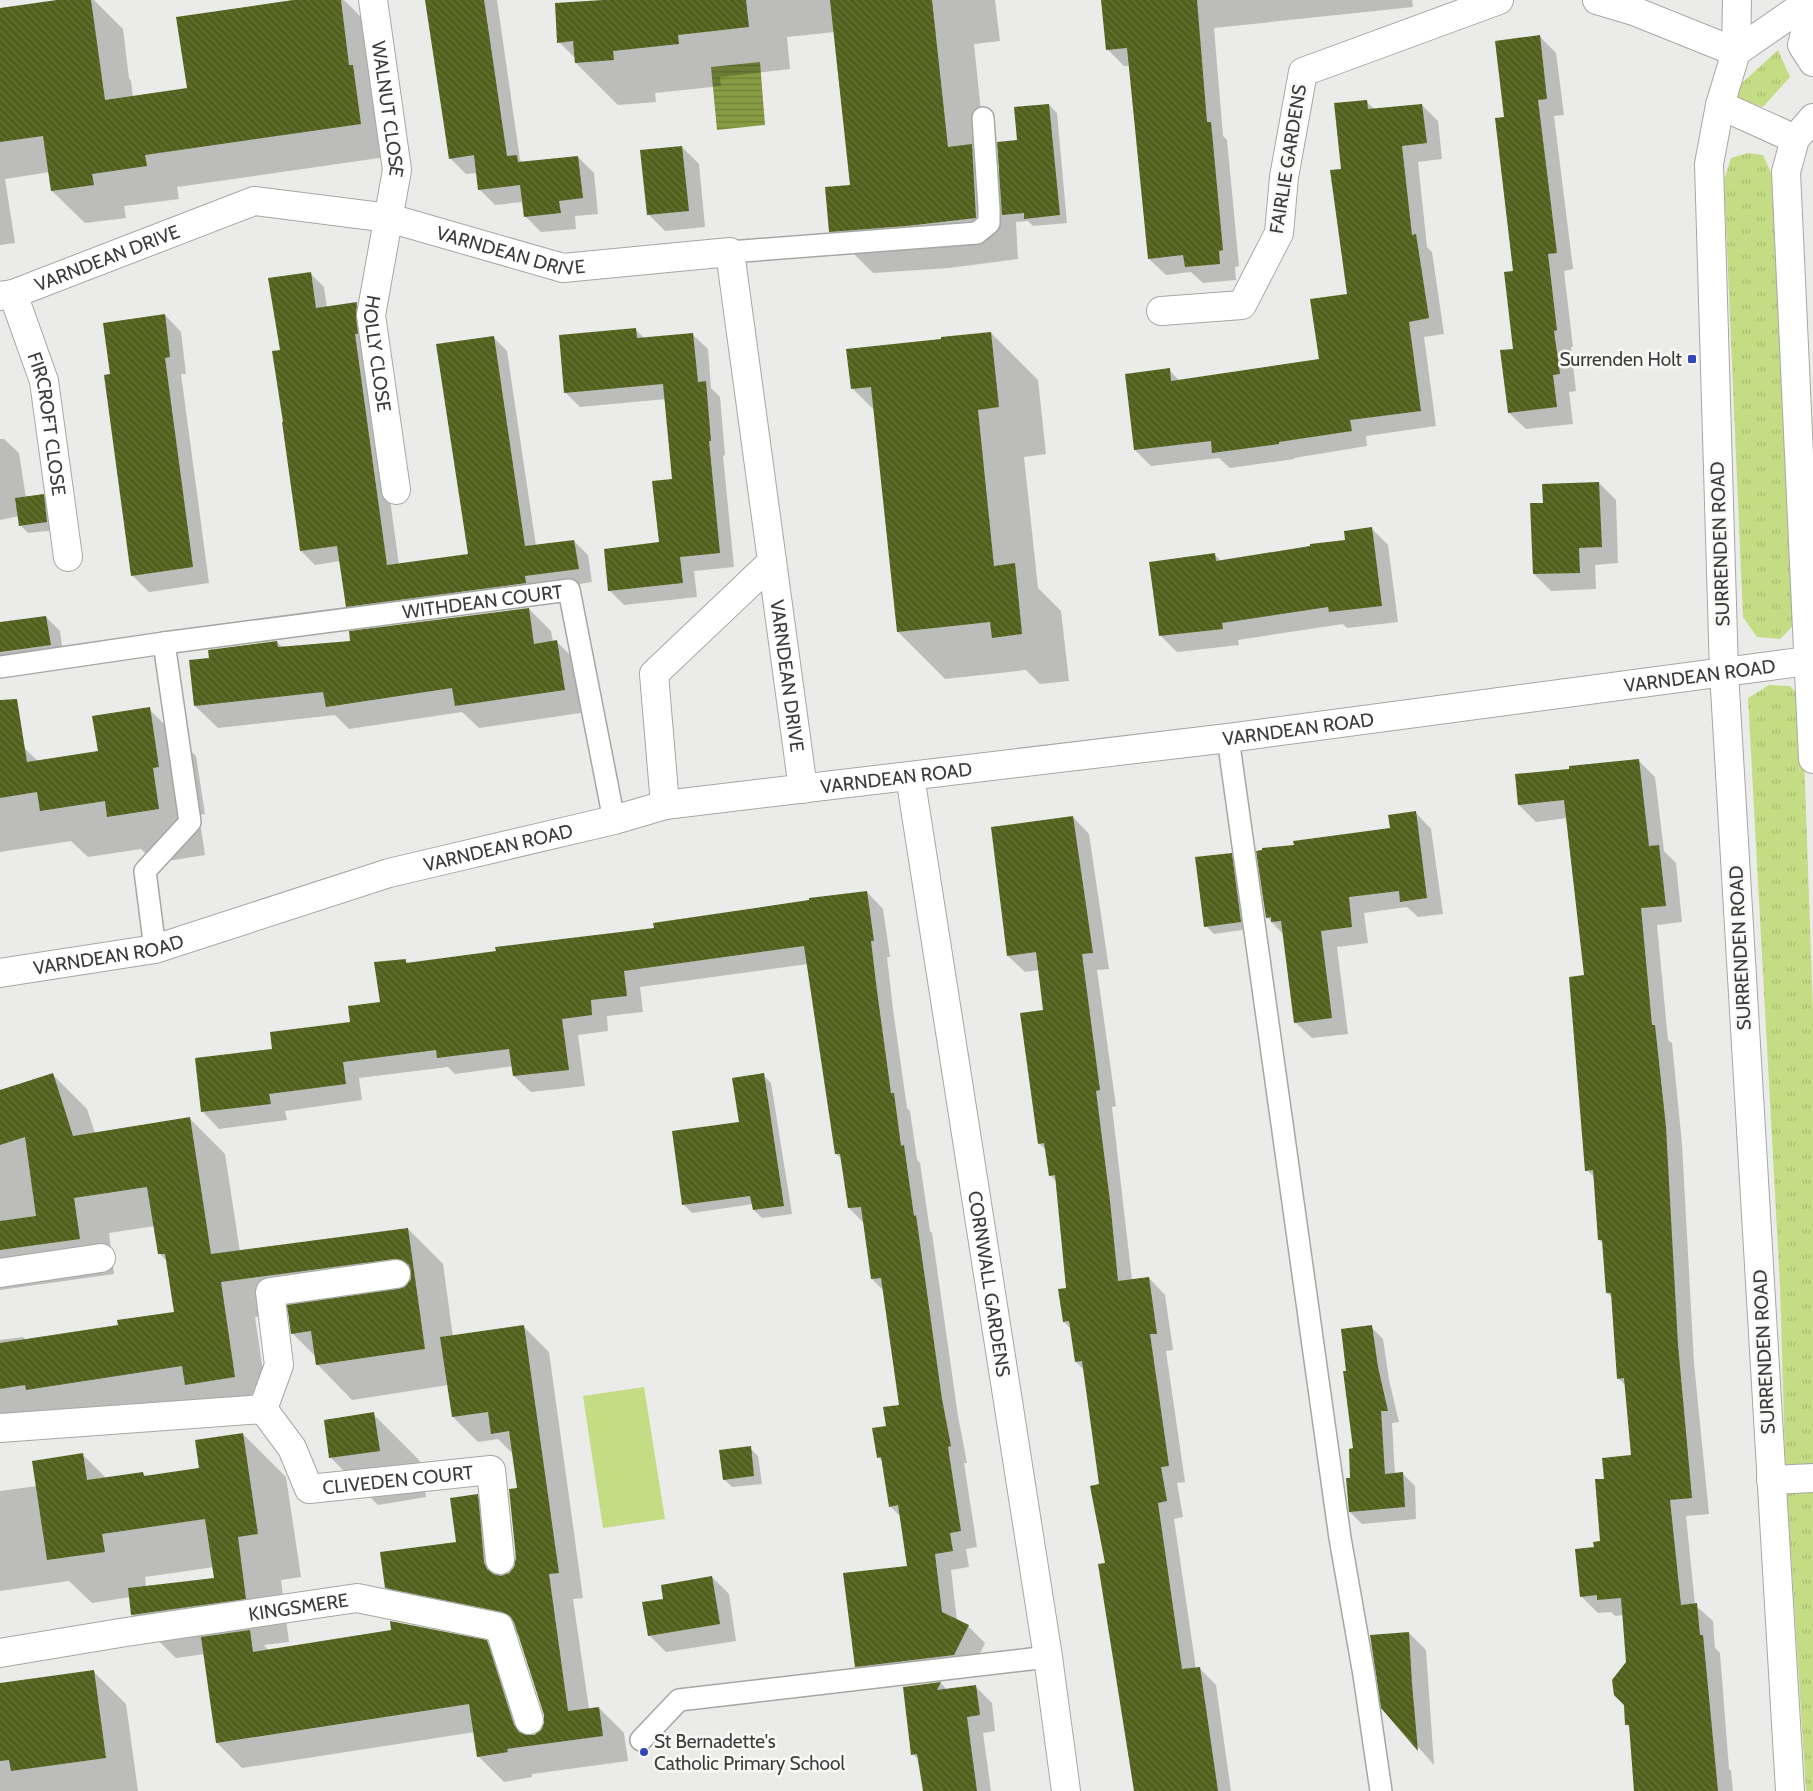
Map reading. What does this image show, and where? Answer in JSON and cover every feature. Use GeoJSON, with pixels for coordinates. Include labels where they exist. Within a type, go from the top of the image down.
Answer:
{"type":"FeatureCollection","features":[{"type":"Feature","properties":{"kind":"street","name":"WALNUT CLOSE"},"geometry":{"type":"LineString","coordinates":[[373,0],[397,170],[389,218]]}},
{"type":"Feature","properties":{"kind":"street","name":"FAIRLIE GARDENS"},"geometry":{"type":"LineString","coordinates":[[1161,311],[1242,305],[1279,233],[1284,177],[1302,72],[1499,0]]}},
{"type":"Feature","properties":{"kind":"street"},"geometry":{"type":"LineString","coordinates":[[1597,0],[1634,11],[1736,52],[1812,1]]}},
{"type":"Feature","properties":{"kind":"street","name":"SURRENDEN ROAD"},"geometry":{"type":"LineString","coordinates":[[1737,0],[1736,52],[1720,105],[1709,164],[1724,672],[1790,1791]]}},
{"type":"Feature","properties":{"kind":"street"},"geometry":{"type":"LineString","coordinates":[[1812,1],[1802,45],[1813,62]]}},
{"type":"Feature","properties":{"kind":"street"},"geometry":{"type":"LineString","coordinates":[[1720,105],[1795,139]]}},
{"type":"Feature","properties":{"kind":"street"},"geometry":{"type":"LineString","coordinates":[[1812,742],[1786,172],[1795,139],[1813,118]]}},
{"type":"Feature","properties":{"kind":"street","name":"VARNDEAN DRIVE"},"geometry":{"type":"LineString","coordinates":[[6,295],[254,201],[389,218],[563,268],[730,252],[803,789]]}},
{"type":"Feature","properties":{"kind":"street","name":"HOLLY CLOSE"},"geometry":{"type":"LineString","coordinates":[[389,218],[371,315],[396,490]]}},
{"type":"Feature","properties":{"kind":"street","name":"FIRCROFT CLOSE"},"geometry":{"type":"LineString","coordinates":[[6,295],[44,381],[68,557]]}},
{"type":"Feature","properties":{"kind":"street","name":"VARNDEAN DRIVE"},"geometry":{"type":"LineString","coordinates":[[665,805],[654,674],[772,562]]}},
{"type":"Feature","properties":{"kind":"street","name":"VARNDEAN ROAD"},"geometry":{"type":"LineString","coordinates":[[0,973],[155,949],[389,873],[614,820],[665,805],[1228,738],[1808,661]]}},
{"type":"Feature","properties":{"kind":"street","name":"CORNWALL GARDENS"},"geometry":{"type":"LineString","coordinates":[[910,776],[1048,1657],[1066,1791]]}},
{"type":"Feature","properties":{"kind":"street"},"geometry":{"type":"LineString","coordinates":[[0,1273],[101,1258]]}},
{"type":"Feature","properties":{"kind":"street"},"geometry":{"type":"LineString","coordinates":[[0,1428],[263,1409],[279,1365],[270,1292],[396,1274]]}},
{"type":"Feature","properties":{"kind":"street","name":"CLIVEDEN COURT"},"geometry":{"type":"LineString","coordinates":[[263,1409],[292,1448],[309,1489],[491,1470],[500,1560]]}},
{"type":"Feature","properties":{"kind":"street"},"geometry":{"type":"LineString","coordinates":[[1771,1480],[1813,1478]]}},
{"type":"Feature","properties":{"kind":"street","name":"KINGSMERE"},"geometry":{"type":"LineString","coordinates":[[0,1653],[126,1632],[357,1598],[499,1627],[529,1720]]}},
{"type":"Feature","properties":{"kind":"lane"},"geometry":{"type":"LineString","coordinates":[[730,252],[977,233],[989,223],[990,208],[983,118]]}},
{"type":"Feature","properties":{"kind":"lane","name":"WITHDEAN COURT"},"geometry":{"type":"LineString","coordinates":[[0,667],[164,643],[569,590],[614,820]]}},
{"type":"Feature","properties":{"kind":"lane"},"geometry":{"type":"LineString","coordinates":[[155,949],[145,872],[190,822],[164,643]]}},
{"type":"Feature","properties":{"kind":"lane"},"geometry":{"type":"LineString","coordinates":[[1228,738],[1340,1538],[1364,1676],[1381,1791]]}},
{"type":"Feature","properties":{"kind":"lane"},"geometry":{"type":"LineString","coordinates":[[641,1740],[679,1700],[1048,1657]]}},
{"type":"Feature","properties":{"kind":"green space"},"geometry":{"type":"Polygon","coordinates":[[[1778,50],[1790,77],[1763,107],[1729,95],[1778,50]]]}},
{"type":"Feature","properties":{"kind":"green space"},"geometry":{"type":"Polygon","coordinates":[[[1748,153],[1763,155],[1772,175],[1794,625],[1780,639],[1757,637],[1743,617],[1724,180],[1731,158],[1748,153]]]}},
{"type":"Feature","properties":{"kind":"green space"},"geometry":{"type":"Polygon","coordinates":[[[1769,685],[1790,686],[1802,699],[1813,1011],[1813,1791],[1806,1791],[1785,1460],[1780,1286],[1748,698],[1769,685]]]}},
{"type":"Feature","properties":{"kind":"green space"},"geometry":{"type":"Polygon","coordinates":[[[644,1387],[665,1519],[603,1528],[583,1396],[644,1387]]]}},
{"type":"Feature","properties":{"kind":"shaded area"},"geometry":{"type":"Polygon","coordinates":[[[760,62],[765,125],[717,130],[711,67],[760,62]]]}},
{"type":"Feature","properties":{"kind":"building"},"geometry":{"type":"Polygon","coordinates":[[[57,0],[91,0],[105,100],[187,88],[176,17],[293,0],[341,0],[349,65],[353,65],[361,124],[145,155],[147,166],[92,174],[94,185],[51,191],[43,136],[0,142],[0,8],[57,0]]]}},
{"type":"Feature","properties":{"kind":"building"},"geometry":{"type":"Polygon","coordinates":[[[425,0],[484,0],[507,156],[517,155],[518,162],[578,156],[583,198],[559,201],[561,213],[524,217],[520,185],[478,190],[474,155],[449,159],[425,0]]]}},
{"type":"Feature","properties":{"kind":"building"},"geometry":{"type":"Polygon","coordinates":[[[603,0],[746,0],[749,27],[678,35],[679,44],[613,51],[614,60],[575,63],[573,41],[557,43],[555,3],[603,0]]]}},
{"type":"Feature","properties":{"kind":"building"},"geometry":{"type":"Polygon","coordinates":[[[830,0],[932,0],[948,147],[972,144],[976,218],[829,232],[825,187],[850,185],[830,0]]]}},
{"type":"Feature","properties":{"kind":"building"},"geometry":{"type":"Polygon","coordinates":[[[1101,0],[1197,0],[1207,122],[1211,122],[1223,250],[1219,251],[1220,264],[1185,267],[1183,255],[1148,259],[1127,48],[1106,50],[1101,0]]]}},
{"type":"Feature","properties":{"kind":"building"},"geometry":{"type":"Polygon","coordinates":[[[1540,35],[1547,99],[1538,100],[1557,253],[1548,254],[1557,330],[1554,331],[1560,374],[1553,375],[1557,407],[1508,413],[1500,350],[1513,349],[1504,272],[1513,271],[1495,118],[1504,117],[1495,41],[1540,35]]]}},
{"type":"Feature","properties":{"kind":"building"},"geometry":{"type":"Polygon","coordinates":[[[1367,100],[1368,109],[1422,104],[1427,143],[1402,146],[1412,235],[1416,234],[1429,318],[1409,322],[1421,411],[1350,420],[1352,431],[1279,442],[1279,444],[1212,453],[1211,441],[1134,450],[1125,374],[1170,368],[1171,381],[1319,359],[1310,299],[1347,294],[1330,170],[1341,169],[1334,103],[1367,100]]]}},
{"type":"Feature","properties":{"kind":"building"},"geometry":{"type":"Polygon","coordinates":[[[1049,104],[1060,215],[1024,219],[1024,213],[1002,215],[997,142],[1017,140],[1014,107],[1049,104]]]}},
{"type":"Feature","properties":{"kind":"building"},"geometry":{"type":"Polygon","coordinates":[[[682,146],[689,211],[647,215],[640,150],[682,146]]]}},
{"type":"Feature","properties":{"kind":"building"},"geometry":{"type":"Polygon","coordinates":[[[311,272],[316,308],[357,302],[358,334],[355,334],[387,565],[468,554],[436,344],[494,336],[525,546],[574,540],[579,569],[525,576],[526,583],[346,607],[337,546],[300,551],[272,351],[280,350],[268,278],[311,272]]]}},
{"type":"Feature","properties":{"kind":"building"},"geometry":{"type":"Polygon","coordinates":[[[165,314],[170,357],[165,358],[193,567],[131,576],[104,375],[110,374],[103,323],[165,314]]]}},
{"type":"Feature","properties":{"kind":"building"},"geometry":{"type":"Polygon","coordinates":[[[636,328],[637,338],[693,333],[698,382],[706,381],[711,441],[709,441],[720,553],[680,557],[683,583],[608,591],[604,549],[659,542],[652,481],[672,479],[663,384],[564,393],[559,335],[636,328]]]}},
{"type":"Feature","properties":{"kind":"building"},"geometry":{"type":"Polygon","coordinates":[[[991,332],[999,407],[978,410],[994,566],[1015,563],[1022,634],[992,638],[990,622],[897,632],[871,387],[851,389],[846,349],[991,332]]]}},
{"type":"Feature","properties":{"kind":"building"},"geometry":{"type":"Polygon","coordinates":[[[1599,482],[1602,547],[1579,548],[1580,573],[1533,574],[1530,503],[1543,503],[1542,484],[1599,482]]]}},
{"type":"Feature","properties":{"kind":"building"},"geometry":{"type":"Polygon","coordinates":[[[44,494],[47,522],[19,526],[15,498],[44,494]]]}},
{"type":"Feature","properties":{"kind":"building"},"geometry":{"type":"Polygon","coordinates":[[[1372,527],[1382,606],[1329,612],[1328,607],[1222,623],[1223,629],[1159,636],[1149,562],[1215,553],[1216,561],[1310,546],[1310,544],[1345,540],[1344,531],[1372,527]]]}},
{"type":"Feature","properties":{"kind":"building"},"geometry":{"type":"Polygon","coordinates":[[[529,608],[534,644],[557,640],[565,690],[455,706],[452,688],[326,707],[323,692],[194,706],[189,660],[209,658],[208,650],[277,641],[278,647],[350,641],[349,631],[529,608]]]}},
{"type":"Feature","properties":{"kind":"building"},"geometry":{"type":"Polygon","coordinates":[[[46,616],[51,645],[0,652],[0,622],[46,616]]]}},
{"type":"Feature","properties":{"kind":"building"},"geometry":{"type":"Polygon","coordinates":[[[17,699],[27,762],[98,751],[92,716],[150,707],[159,767],[153,768],[159,809],[107,817],[105,801],[40,811],[37,792],[0,798],[0,700],[17,699]]]}},
{"type":"Feature","properties":{"kind":"building"},"geometry":{"type":"Polygon","coordinates":[[[1639,759],[1649,846],[1659,845],[1666,906],[1641,908],[1652,1025],[1655,1025],[1666,1127],[1678,1345],[1692,1498],[1670,1500],[1681,1605],[1697,1603],[1700,1635],[1703,1635],[1718,1791],[1634,1791],[1629,1725],[1625,1725],[1624,1705],[1614,1695],[1612,1680],[1626,1662],[1621,1598],[1597,1600],[1597,1595],[1580,1597],[1575,1549],[1594,1547],[1593,1542],[1600,1541],[1595,1479],[1604,1479],[1602,1458],[1631,1455],[1624,1378],[1617,1379],[1611,1293],[1606,1293],[1602,1240],[1598,1240],[1593,1170],[1585,1171],[1569,977],[1584,975],[1564,800],[1518,805],[1515,774],[1569,769],[1569,766],[1639,759]]]}},
{"type":"Feature","properties":{"kind":"building"},"geometry":{"type":"Polygon","coordinates":[[[1416,811],[1427,898],[1400,902],[1399,891],[1349,897],[1352,927],[1321,931],[1332,1018],[1294,1023],[1281,921],[1271,922],[1271,917],[1266,918],[1256,851],[1262,850],[1262,848],[1294,845],[1293,841],[1390,828],[1388,815],[1416,811]]]}},
{"type":"Feature","properties":{"kind":"building"},"geometry":{"type":"Polygon","coordinates":[[[1073,816],[1093,953],[1082,954],[1100,1090],[1096,1091],[1118,1281],[1149,1277],[1157,1334],[1150,1334],[1169,1466],[1161,1467],[1167,1501],[1158,1503],[1182,1669],[1200,1667],[1218,1791],[1134,1791],[1098,1564],[1105,1563],[1090,1486],[1099,1484],[1082,1361],[1075,1362],[1069,1321],[1063,1322],[1058,1289],[1066,1288],[1055,1175],[1049,1176],[1044,1143],[1038,1144],[1020,1013],[1043,1010],[1036,952],[1007,956],[991,827],[1073,816]]]}},
{"type":"Feature","properties":{"kind":"building"},"geometry":{"type":"Polygon","coordinates":[[[1232,853],[1241,922],[1204,927],[1195,857],[1232,853]]]}},
{"type":"Feature","properties":{"kind":"building"},"geometry":{"type":"Polygon","coordinates":[[[867,891],[874,941],[871,941],[891,1093],[894,1093],[901,1146],[904,1145],[914,1216],[916,1215],[942,1399],[951,1446],[948,1447],[961,1531],[950,1533],[953,1551],[935,1554],[942,1612],[969,1625],[954,1655],[855,1667],[843,1573],[907,1566],[898,1505],[889,1507],[881,1457],[877,1458],[872,1428],[886,1426],[883,1407],[899,1405],[881,1278],[871,1279],[861,1207],[848,1208],[840,1154],[835,1154],[804,946],[624,971],[627,996],[591,1000],[592,1015],[562,1019],[569,1070],[513,1076],[509,1049],[437,1058],[436,1050],[343,1062],[346,1084],[269,1094],[271,1104],[201,1112],[195,1058],[272,1049],[270,1032],[350,1022],[348,1006],[380,1002],[374,962],[406,959],[406,963],[496,951],[495,947],[654,928],[653,923],[809,900],[809,898],[867,891]]]}},
{"type":"Feature","properties":{"kind":"building"},"geometry":{"type":"Polygon","coordinates":[[[53,1073],[73,1136],[190,1117],[211,1254],[408,1228],[425,1349],[316,1365],[311,1331],[291,1334],[287,1305],[405,1287],[411,1279],[409,1265],[402,1260],[394,1259],[221,1282],[235,1377],[185,1385],[182,1366],[26,1390],[25,1385],[0,1389],[0,1343],[118,1325],[117,1320],[174,1312],[165,1254],[158,1254],[147,1187],[74,1198],[80,1239],[0,1250],[0,1221],[36,1216],[25,1137],[0,1145],[0,1090],[53,1073]]]}},
{"type":"Feature","properties":{"kind":"building"},"geometry":{"type":"Polygon","coordinates":[[[764,1073],[784,1206],[753,1210],[750,1196],[682,1205],[672,1131],[739,1122],[732,1078],[764,1073]]]}},
{"type":"Feature","properties":{"kind":"building"},"geometry":{"type":"Polygon","coordinates":[[[524,1325],[559,1573],[549,1574],[568,1711],[599,1707],[603,1736],[507,1749],[508,1752],[477,1757],[469,1704],[216,1743],[201,1637],[250,1630],[253,1652],[391,1630],[390,1621],[487,1640],[514,1725],[519,1732],[526,1735],[534,1735],[541,1730],[544,1723],[544,1715],[514,1622],[510,1616],[502,1612],[385,1588],[380,1552],[456,1542],[450,1498],[478,1494],[484,1562],[487,1569],[493,1574],[501,1576],[509,1573],[514,1567],[516,1558],[509,1489],[517,1488],[509,1431],[491,1434],[488,1412],[452,1417],[440,1337],[524,1325]]]}},
{"type":"Feature","properties":{"kind":"building"},"geometry":{"type":"Polygon","coordinates":[[[1372,1325],[1378,1367],[1388,1411],[1381,1411],[1385,1474],[1403,1472],[1405,1507],[1349,1512],[1346,1478],[1350,1478],[1349,1449],[1353,1448],[1343,1371],[1346,1371],[1341,1329],[1372,1325]]]}},
{"type":"Feature","properties":{"kind":"building"},"geometry":{"type":"Polygon","coordinates":[[[374,1412],[380,1451],[329,1458],[324,1420],[374,1412]]]}},
{"type":"Feature","properties":{"kind":"building"},"geometry":{"type":"Polygon","coordinates":[[[243,1433],[258,1534],[238,1537],[246,1599],[131,1615],[128,1588],[214,1578],[205,1519],[102,1534],[105,1552],[47,1560],[32,1461],[83,1453],[87,1480],[143,1472],[144,1476],[199,1468],[195,1440],[243,1433]]]}},
{"type":"Feature","properties":{"kind":"building"},"geometry":{"type":"Polygon","coordinates":[[[751,1446],[754,1476],[723,1480],[719,1450],[751,1446]]]}},
{"type":"Feature","properties":{"kind":"building"},"geometry":{"type":"Polygon","coordinates":[[[712,1576],[720,1624],[648,1636],[642,1602],[663,1599],[661,1585],[712,1576]]]}},
{"type":"Feature","properties":{"kind":"building"},"geometry":{"type":"Polygon","coordinates":[[[1409,1632],[1418,1751],[1381,1708],[1370,1635],[1409,1632]]]}},
{"type":"Feature","properties":{"kind":"building"},"geometry":{"type":"Polygon","coordinates":[[[94,1670],[106,1758],[11,1771],[9,1760],[0,1761],[0,1683],[94,1670]]]}},
{"type":"Feature","properties":{"kind":"building"},"geometry":{"type":"Polygon","coordinates":[[[941,1682],[937,1690],[976,1685],[980,1715],[967,1717],[977,1791],[923,1791],[917,1754],[911,1755],[903,1687],[941,1682]]]}},
{"type":"Feature","properties":{"kind":"place","name":"Surrenden Holt"},"geometry":{"type":"Point","coordinates":[1692,359]}},
{"type":"Feature","properties":{"kind":"place","name":"St Bernadette's Catholic Primary School"},"geometry":{"type":"Point","coordinates":[644,1752]}}]}
